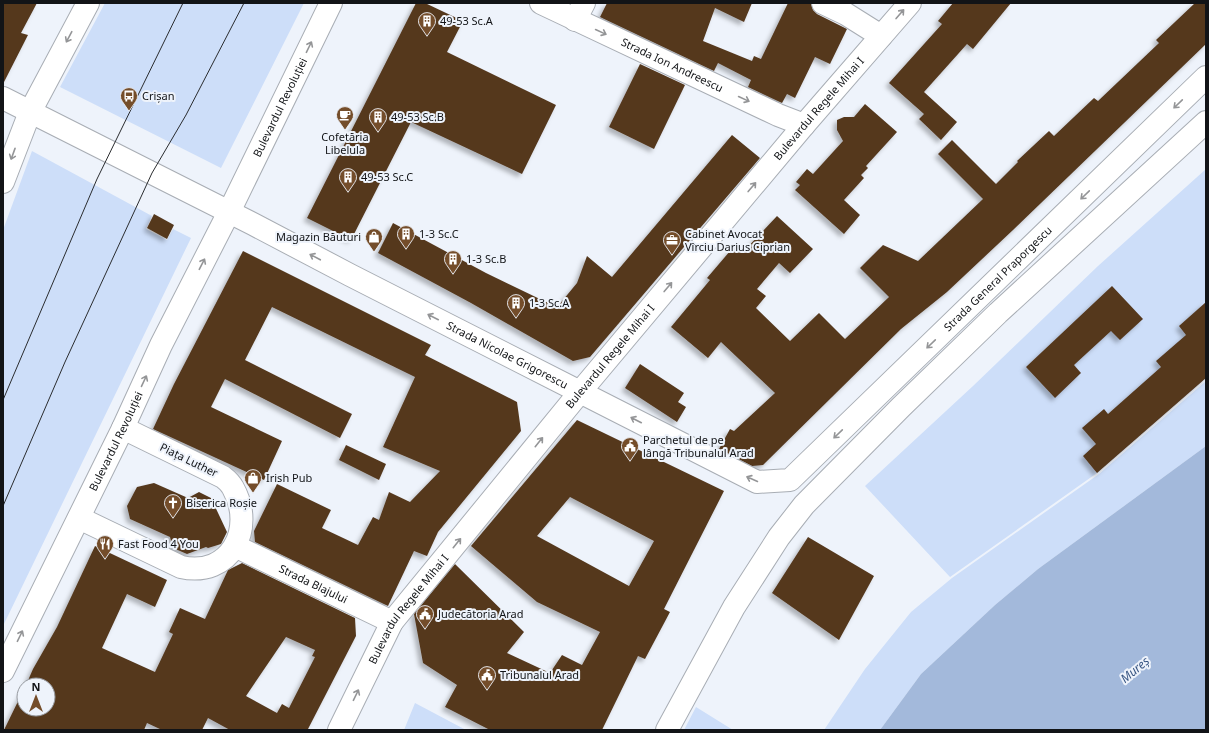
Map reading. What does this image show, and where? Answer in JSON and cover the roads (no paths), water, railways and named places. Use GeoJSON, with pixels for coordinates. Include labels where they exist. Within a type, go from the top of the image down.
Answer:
{"type":"FeatureCollection","features":[{"type":"Feature","properties":{"kind":"main road"},"geometry":{"type":"LineString","coordinates":[[3,182],[30,112],[88,3]]}},
{"type":"Feature","properties":{"kind":"main road","name":"Bulevardul Revoluției"},"geometry":{"type":"LineString","coordinates":[[3,671],[123,428],[161,345],[229,212],[331,3]]}},
{"type":"Feature","properties":{"kind":"main road","name":"Strada Ion Andreescu"},"geometry":{"type":"LineString","coordinates":[[541,3],[580,11],[778,115],[804,125]]}},
{"type":"Feature","properties":{"kind":"main road"},"geometry":{"type":"LineString","coordinates":[[823,3],[846,14],[881,36]]}},
{"type":"Feature","properties":{"kind":"main road","name":"Bulevardul Regele Mihai I"},"geometry":{"type":"LineString","coordinates":[[339,730],[392,622],[580,392],[804,125],[910,3]]}},
{"type":"Feature","properties":{"kind":"main road","name":"Strada General Praporgescu"},"geometry":{"type":"LineString","coordinates":[[790,480],[1206,77]]}},
{"type":"Feature","properties":{"kind":"main road"},"geometry":{"type":"LineString","coordinates":[[3,98],[229,212]]}},
{"type":"Feature","properties":{"kind":"main road"},"geometry":{"type":"LineString","coordinates":[[667,730],[738,600],[774,544],[804,505],[901,407],[998,314],[1206,122]]}},
{"type":"Feature","properties":{"kind":"main road","name":"Strada Nicolae Grigorescu"},"geometry":{"type":"LineString","coordinates":[[229,212],[357,279],[757,482],[790,480]]}},
{"type":"Feature","properties":{"kind":"main road","name":"Piața Luther"},"geometry":{"type":"LineString","coordinates":[[79,518],[181,567],[192,569],[214,565],[231,553],[235,546],[241,529],[240,509],[238,498],[233,487],[224,476],[123,428]]}},
{"type":"Feature","properties":{"kind":"main road","name":"Strada Blajului"},"geometry":{"type":"LineString","coordinates":[[235,546],[392,622]]}},
{"type":"Feature","properties":{"kind":"water","name":"Mureș"},"geometry":{"type":"Polygon","coordinates":[[[1206,446],[1206,730],[880,730],[921,674],[995,605],[1038,569],[1206,446]]]}},
{"type":"Feature","properties":{"kind":"tram line"},"geometry":{"type":"LineString","coordinates":[[3,400],[97,179],[183,3]]}},
{"type":"Feature","properties":{"kind":"tram line"},"geometry":{"type":"LineString","coordinates":[[3,506],[65,362],[152,173],[186,115],[244,3]]}},
{"type":"Feature","properties":{"kind":"place","name":"49-53 Sc.A"},"geometry":{"type":"Point","coordinates":[427,36]}},
{"type":"Feature","properties":{"kind":"place","name":"Crișan"},"geometry":{"type":"Point","coordinates":[129,111]}},
{"type":"Feature","properties":{"kind":"place","name":"Cofetăria Libelula"},"geometry":{"type":"Point","coordinates":[345,130]}},
{"type":"Feature","properties":{"kind":"place","name":"49-53 Sc.B"},"geometry":{"type":"Point","coordinates":[378,132]}},
{"type":"Feature","properties":{"kind":"place","name":"49-53 Sc.C"},"geometry":{"type":"Point","coordinates":[348,192]}},
{"type":"Feature","properties":{"kind":"place","name":"1-3 Sc.C"},"geometry":{"type":"Point","coordinates":[406,249]}},
{"type":"Feature","properties":{"kind":"place","name":"Magazin Băuturi"},"geometry":{"type":"Point","coordinates":[374,252]}},
{"type":"Feature","properties":{"kind":"place","name":"Cabinet Avocat Vîrciu Darius Ciprian"},"geometry":{"type":"Point","coordinates":[672,255]}},
{"type":"Feature","properties":{"kind":"place","name":"1-3 Sc.B"},"geometry":{"type":"Point","coordinates":[453,274]}},
{"type":"Feature","properties":{"kind":"place","name":"1-3 Sc.A"},"geometry":{"type":"Point","coordinates":[516,318]}},
{"type":"Feature","properties":{"kind":"place","name":"Parchetul de pe lângă Tribunalul Arad"},"geometry":{"type":"Point","coordinates":[630,461]}},
{"type":"Feature","properties":{"kind":"place","name":"Irish Pub"},"geometry":{"type":"Point","coordinates":[253,493]}},
{"type":"Feature","properties":{"kind":"place","name":"Biserica Roșie"},"geometry":{"type":"Point","coordinates":[173,518]}},
{"type":"Feature","properties":{"kind":"place","name":"Fast Food 4 You"},"geometry":{"type":"Point","coordinates":[105,559]}},
{"type":"Feature","properties":{"kind":"place","name":"Judecătoria Arad"},"geometry":{"type":"Point","coordinates":[425,629]}},
{"type":"Feature","properties":{"kind":"place","name":"Tribunalul Arad"},"geometry":{"type":"Point","coordinates":[487,690]}}]}
